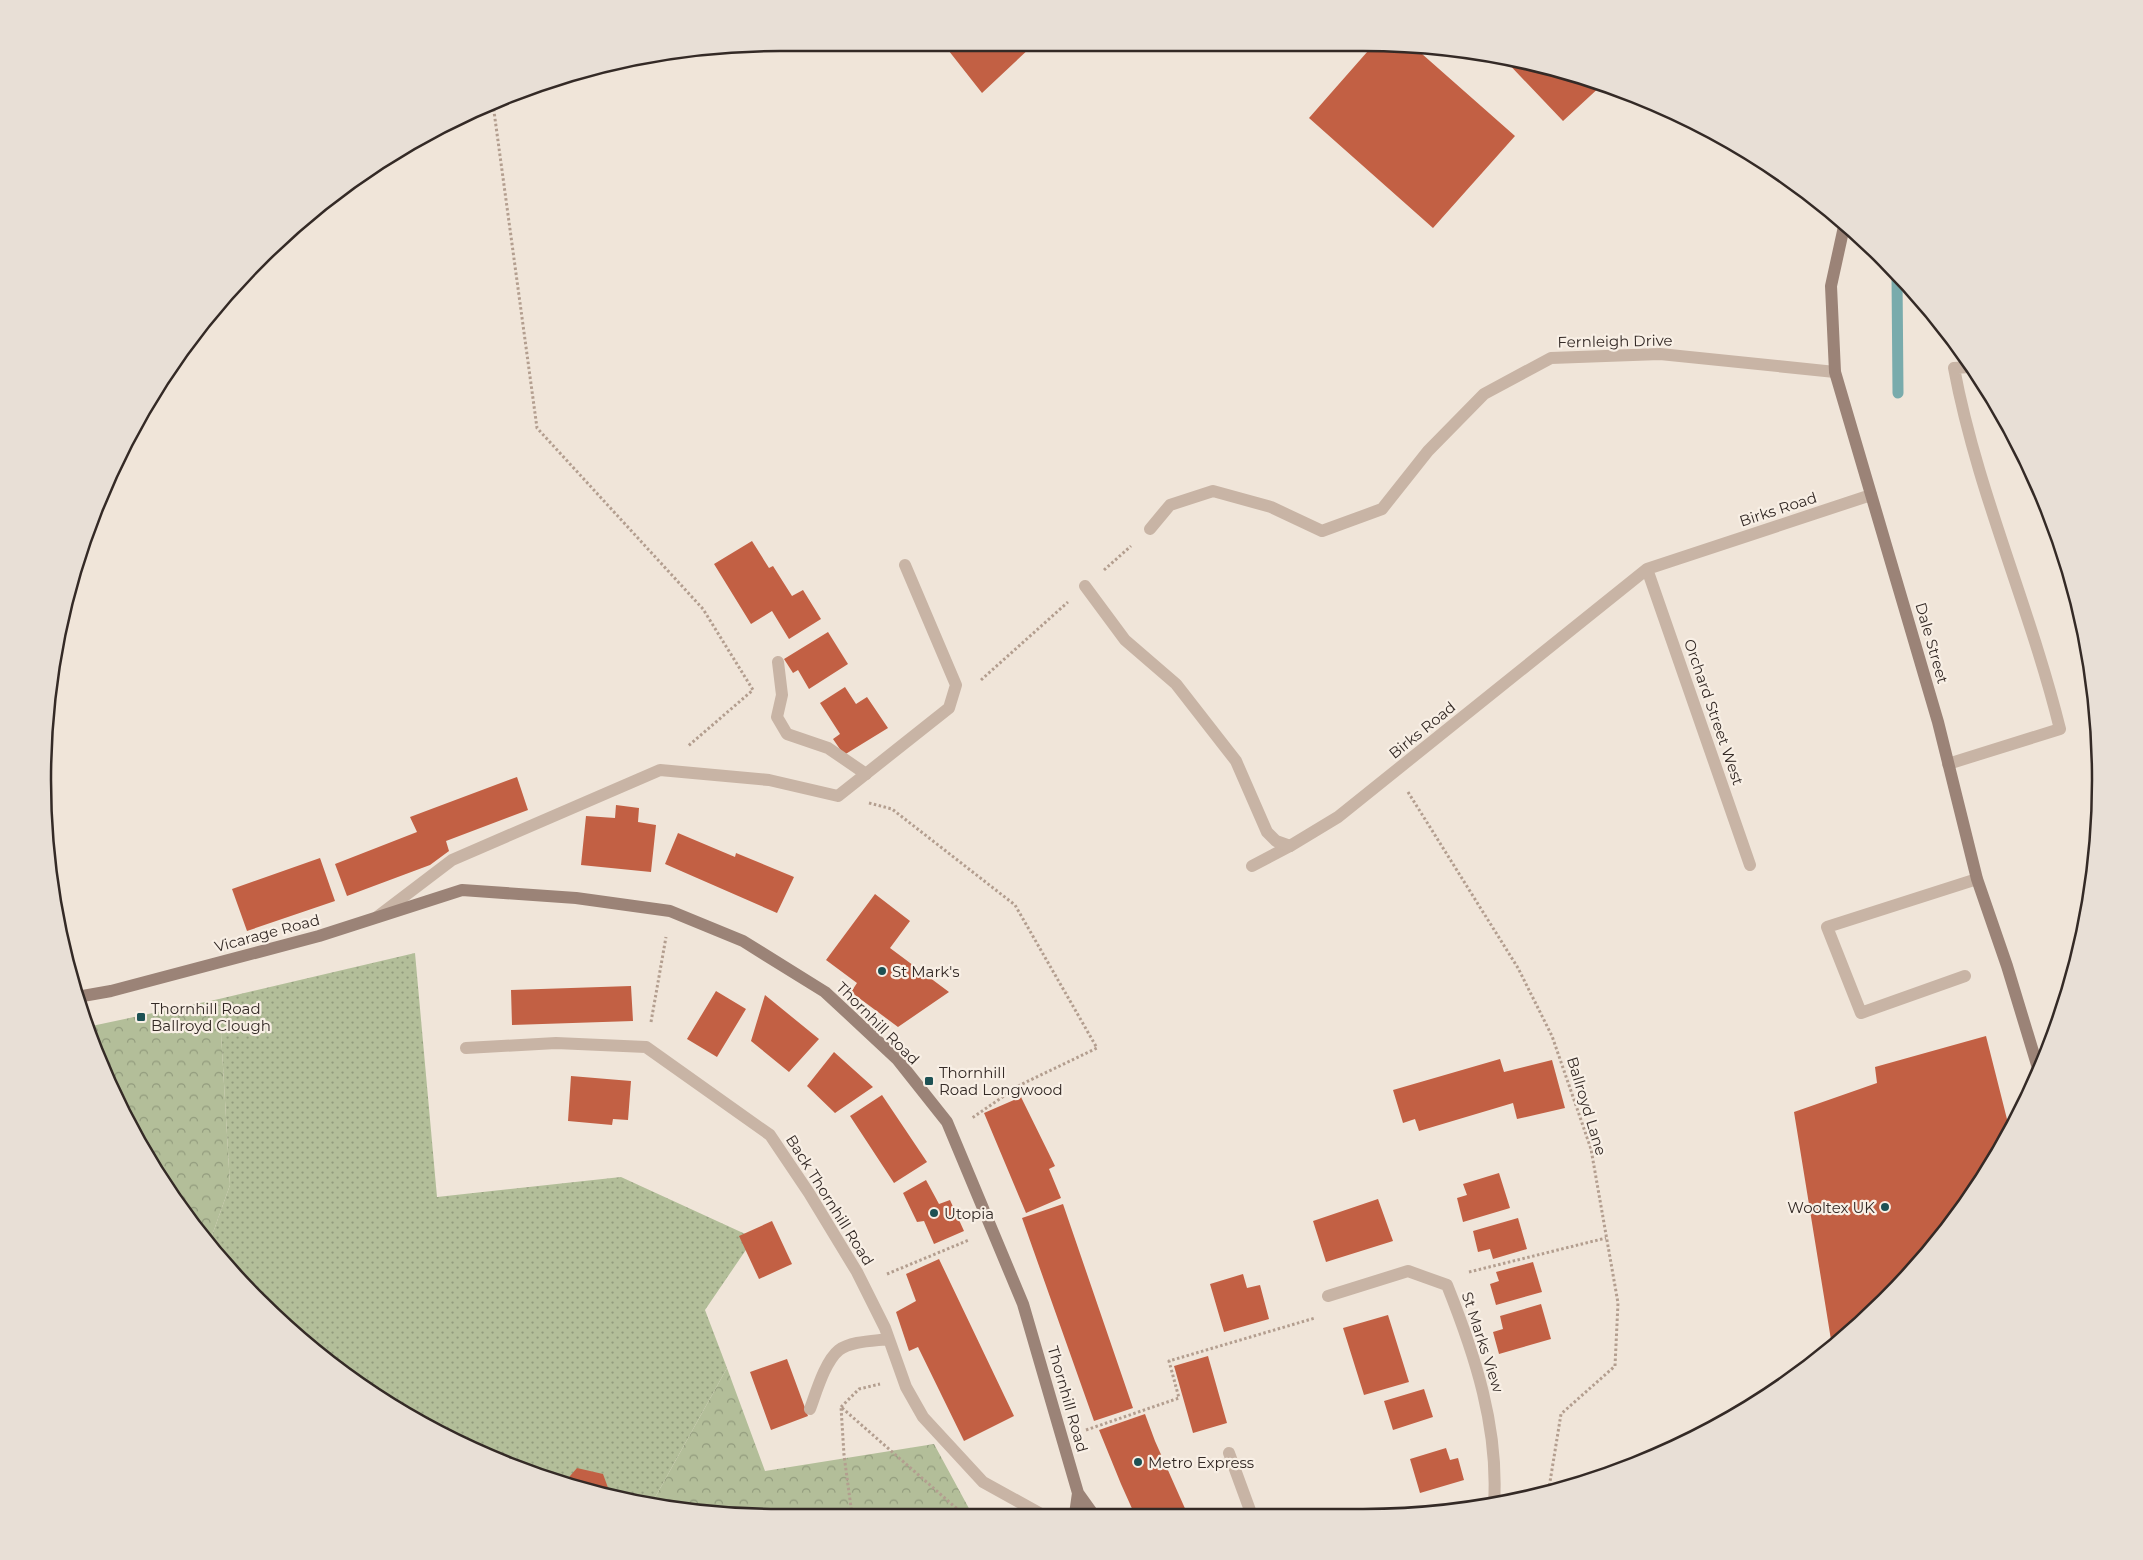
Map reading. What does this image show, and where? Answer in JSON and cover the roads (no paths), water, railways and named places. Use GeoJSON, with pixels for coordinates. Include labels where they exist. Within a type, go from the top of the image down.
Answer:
{"type":"FeatureCollection","features":[{"type":"Feature","properties":{"kind":"street","name":"Dale Street"},"geometry":{"type":"LineString","coordinates":[[1843,232],[1831,286],[1835,372],[1948,764],[1977,879],[2007,966],[2036,1060]]}},
{"type":"Feature","properties":{"kind":"street","name":"Fernleigh Drive"},"geometry":{"type":"LineString","coordinates":[[1150,529],[1170,505],[1213,491],[1272,507],[1322,531],[1382,509],[1428,451],[1484,394],[1551,358],[1660,354],[1835,372]]}},
{"type":"Feature","properties":{"kind":"street"},"geometry":{"type":"LineString","coordinates":[[1948,764],[2060,729],[2049,683],[1964,420],[1954,368],[1964,367]]}},
{"type":"Feature","properties":{"kind":"street","name":"Birks Road"},"geometry":{"type":"LineString","coordinates":[[1252,866],[1338,817],[1646,570],[1871,495]]}},
{"type":"Feature","properties":{"kind":"street"},"geometry":{"type":"LineString","coordinates":[[374,918],[452,860],[660,770],[769,780],[838,796],[949,708],[956,685],[905,565]]}},
{"type":"Feature","properties":{"kind":"street","name":"Orchard Street West"},"geometry":{"type":"LineString","coordinates":[[1646,570],[1750,865]]}},
{"type":"Feature","properties":{"kind":"street"},"geometry":{"type":"LineString","coordinates":[[1085,586],[1125,640],[1176,684],[1236,760],[1267,832],[1276,841],[1290,846]]}},
{"type":"Feature","properties":{"kind":"street"},"geometry":{"type":"LineString","coordinates":[[778,662],[782,695],[777,717],[788,734],[828,748],[866,774]]}},
{"type":"Feature","properties":{"kind":"street"},"geometry":{"type":"LineString","coordinates":[[1964,976],[1861,1013],[1827,928],[1977,879]]}},
{"type":"Feature","properties":{"kind":"street","name":"Vicarage Road"},"geometry":{"type":"LineString","coordinates":[[84,996],[111,991],[319,936],[462,890]]}},
{"type":"Feature","properties":{"kind":"street","name":"Thornhill Road"},"geometry":{"type":"LineString","coordinates":[[462,890],[576,898],[670,911],[743,941],[825,992],[897,1059],[947,1122],[1023,1304],[1078,1493],[1075,1509]]}},
{"type":"Feature","properties":{"kind":"street","name":"Back Thornhill Road"},"geometry":{"type":"LineString","coordinates":[[466,1048],[556,1043],[646,1048],[770,1135],[809,1193],[863,1284],[889,1339],[906,1387],[923,1417],[983,1482],[1031,1509]]}},
{"type":"Feature","properties":{"kind":"street","name":"St Marks View"},"geometry":{"type":"LineString","coordinates":[[1328,1296],[1408,1270],[1447,1285],[1487,1403],[1496,1471],[1494,1497]]}},
{"type":"Feature","properties":{"kind":"street"},"geometry":{"type":"LineString","coordinates":[[810,1409],[829,1362],[840,1350],[858,1344],[889,1339]]}},
{"type":"Feature","properties":{"kind":"street"},"geometry":{"type":"LineString","coordinates":[[1229,1453],[1250,1509]]}},
{"type":"Feature","properties":{"kind":"street"},"geometry":{"type":"LineString","coordinates":[[1078,1493],[1089,1509]]}},
{"type":"Feature","properties":{"kind":"waterway"},"geometry":{"type":"LineString","coordinates":[[1897,285],[1898,393]]}},
{"type":"Feature","properties":{"kind":"place","name":"St Mark's"},"geometry":{"type":"Point","coordinates":[882,971]}},
{"type":"Feature","properties":{"kind":"place","name":"Thornhill Road Ballroyd Clough"},"geometry":{"type":"Point","coordinates":[141,1017]}},
{"type":"Feature","properties":{"kind":"place","name":"Thornhill Road Longwood"},"geometry":{"type":"Point","coordinates":[929,1081]}},
{"type":"Feature","properties":{"kind":"place","name":"Wooltex UK"},"geometry":{"type":"Point","coordinates":[1885,1207]}},
{"type":"Feature","properties":{"kind":"place","name":"Utopia"},"geometry":{"type":"Point","coordinates":[934,1213]}},
{"type":"Feature","properties":{"kind":"place","name":"Metro Express"},"geometry":{"type":"Point","coordinates":[1138,1462]}}]}
